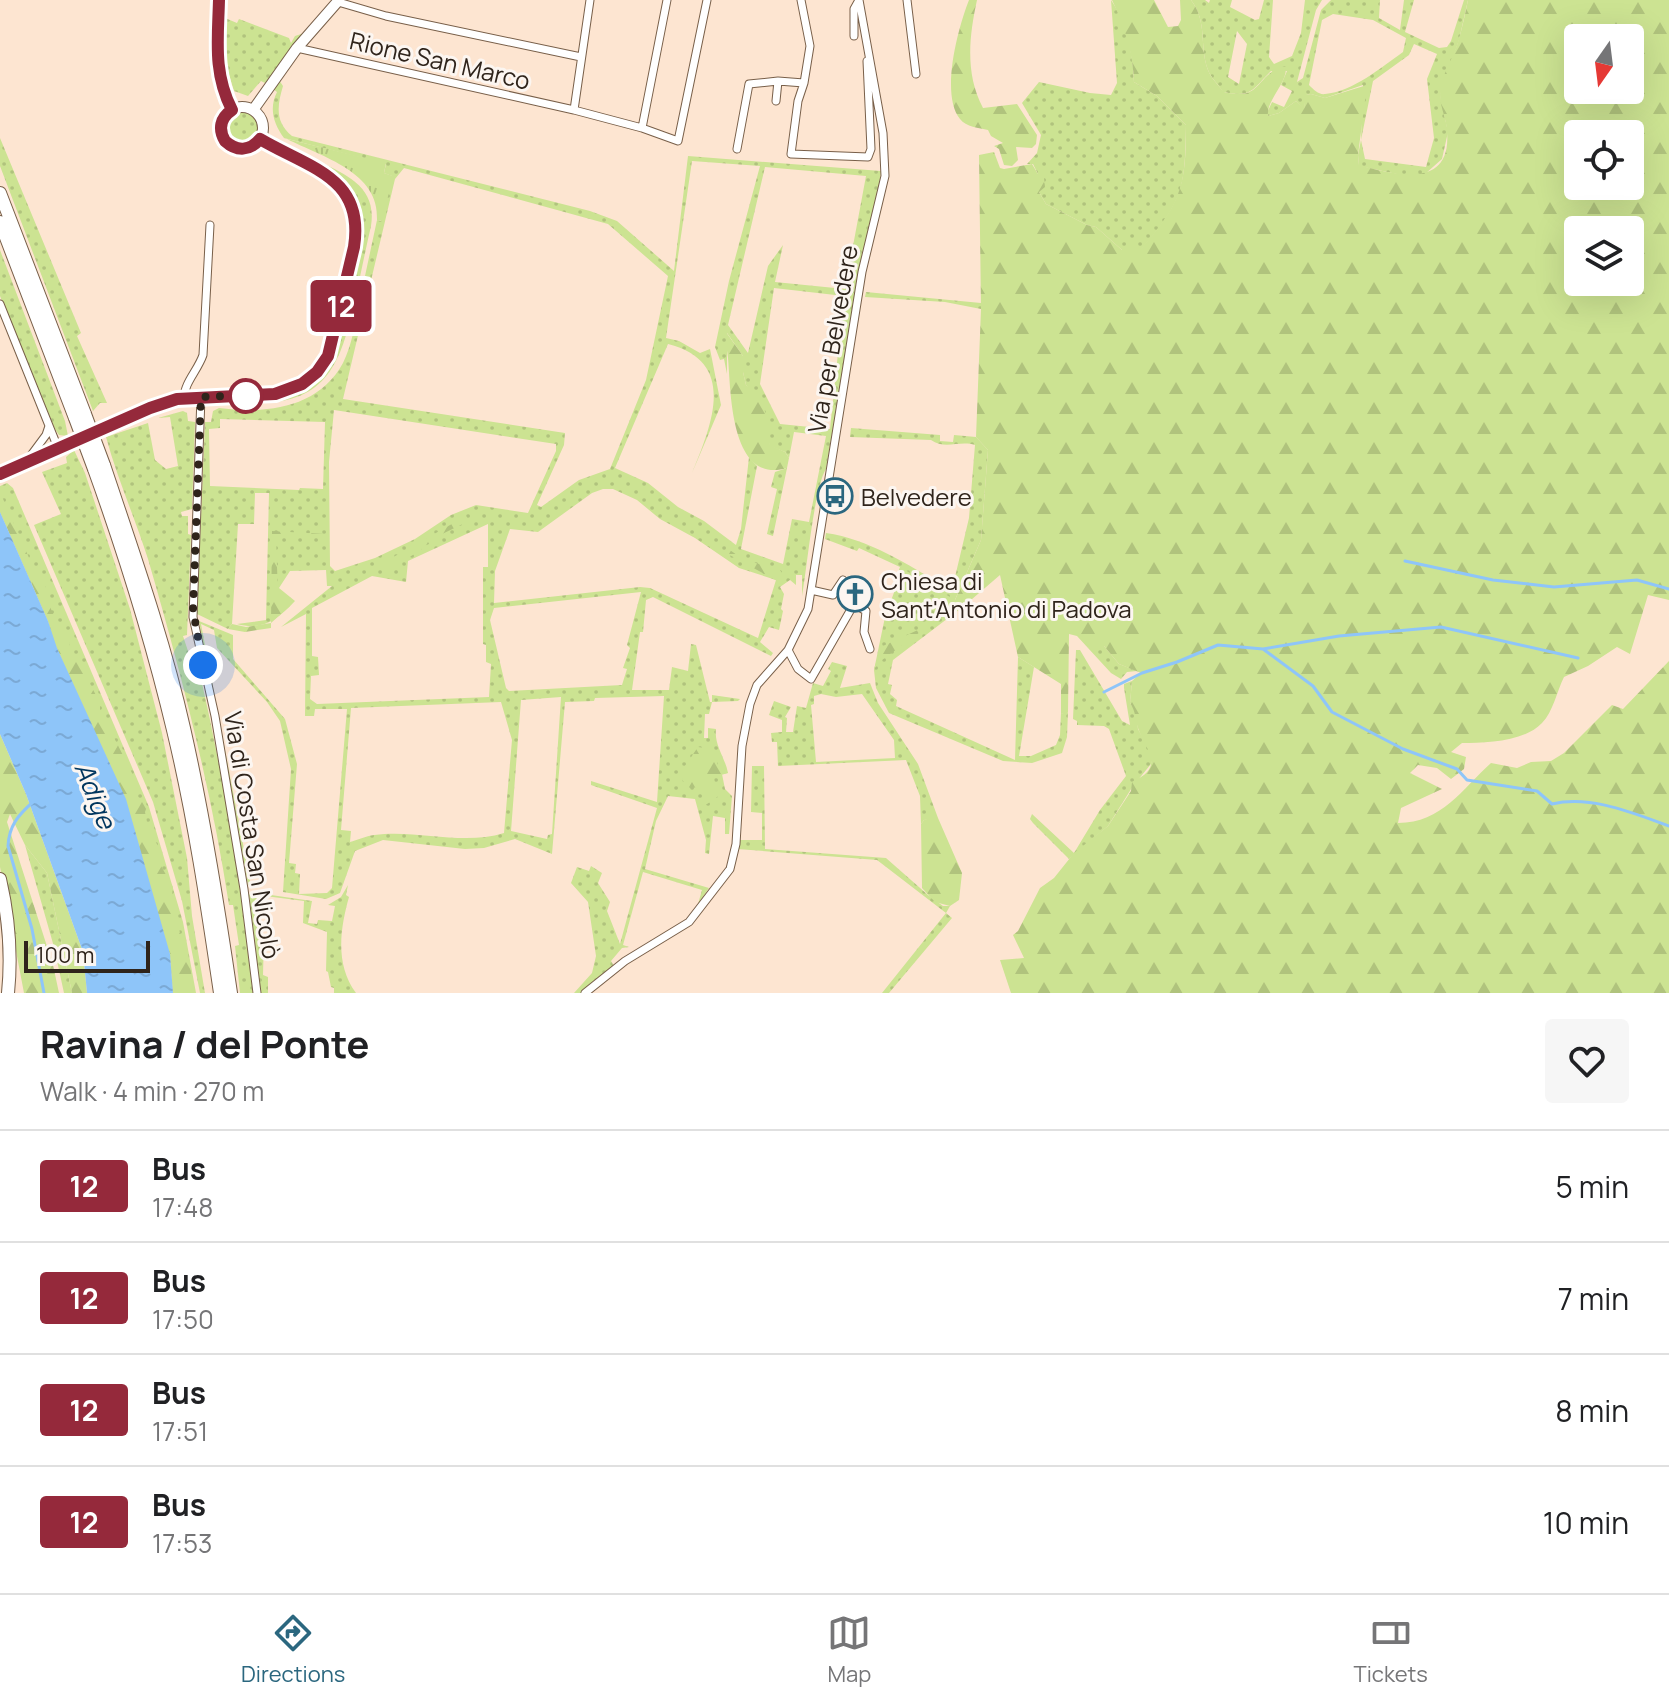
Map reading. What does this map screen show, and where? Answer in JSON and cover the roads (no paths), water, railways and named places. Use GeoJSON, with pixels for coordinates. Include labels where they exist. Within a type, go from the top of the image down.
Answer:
{"type":"FeatureCollection","features":[{"type":"Feature","properties":{"kind":"highway"},"geometry":{"type":"LineString","coordinates":[[0,193],[149,598],[184,726],[211,858],[231,993]]}},
{"type":"Feature","properties":{"kind":"highway"},"geometry":{"type":"LineString","coordinates":[[0,222],[80,416]]}},
{"type":"Feature","properties":{"kind":"highway"},"geometry":{"type":"LineString","coordinates":[[99,467],[174,731],[200,863],[220,993]]}},
{"type":"Feature","properties":{"kind":"highway"},"geometry":{"type":"LineString","coordinates":[[0,879],[10,944],[8,993]]}},
{"type":"Feature","properties":{"kind":"highway"},"geometry":{"type":"LineString","coordinates":[[0,919],[3,945],[0,987]]}},
{"type":"Feature","properties":{"kind":"street"},"geometry":{"type":"LineString","coordinates":[[219,0],[218,71],[224,95],[232,110]]}},
{"type":"Feature","properties":{"kind":"street"},"geometry":{"type":"LineString","coordinates":[[574,110],[590,0]]}},
{"type":"Feature","properties":{"kind":"street"},"geometry":{"type":"LineString","coordinates":[[642,128],[667,0]]}},
{"type":"Feature","properties":{"kind":"street","name":"Rione San Marco"},"geometry":{"type":"LineString","coordinates":[[297,48],[574,110],[678,141],[707,0]]}},
{"type":"Feature","properties":{"kind":"street","name":"Via per Belvedere"},"geometry":{"type":"LineString","coordinates":[[801,0],[810,46],[791,154],[868,157],[871,149],[866,32]]}},
{"type":"Feature","properties":{"kind":"street"},"geometry":{"type":"LineString","coordinates":[[854,36],[854,9],[859,0]]}},
{"type":"Feature","properties":{"kind":"street","name":"Via per Belvedere"},"geometry":{"type":"LineString","coordinates":[[585,993],[625,961],[689,922],[730,869],[737,834],[742,746],[749,707],[757,685],[788,650],[808,609],[860,282],[886,174],[883,133],[859,0]]}},
{"type":"Feature","properties":{"kind":"street"},"geometry":{"type":"LineString","coordinates":[[907,0],[916,74]]}},
{"type":"Feature","properties":{"kind":"street"},"geometry":{"type":"LineString","coordinates":[[253,110],[297,48],[339,1]]}},
{"type":"Feature","properties":{"kind":"street","name":"Rione San Marco"},"geometry":{"type":"LineString","coordinates":[[339,1],[386,16],[581,57]]}},
{"type":"Feature","properties":{"kind":"street"},"geometry":{"type":"LineString","coordinates":[[776,101],[778,81]]}},
{"type":"Feature","properties":{"kind":"street"},"geometry":{"type":"LineString","coordinates":[[737,149],[749,84],[778,81],[804,83]]}},
{"type":"Feature","properties":{"kind":"street"},"geometry":{"type":"LineString","coordinates":[[246,107],[253,110],[263,126],[260,139],[245,149],[236,148],[225,141],[221,124],[225,115],[246,107]]}},
{"type":"Feature","properties":{"kind":"street"},"geometry":{"type":"LineString","coordinates":[[11,469],[150,408],[184,398],[275,394],[294,389],[322,365],[336,330],[356,233],[354,211],[345,192],[325,173],[260,139]]}},
{"type":"Feature","properties":{"kind":"street"},"geometry":{"type":"LineString","coordinates":[[184,398],[184,392],[203,355],[210,225]]}},
{"type":"Feature","properties":{"kind":"street"},"geometry":{"type":"LineString","coordinates":[[0,304],[58,448]]}},
{"type":"Feature","properties":{"kind":"street","name":"Via di Costa San Nicolò"},"geometry":{"type":"LineString","coordinates":[[201,397],[193,610],[215,716],[244,889],[257,993]]}},
{"type":"Feature","properties":{"kind":"street"},"geometry":{"type":"LineString","coordinates":[[26,462],[46,435],[49,423]]}},
{"type":"Feature","properties":{"kind":"street"},"geometry":{"type":"LineString","coordinates":[[811,590],[833,595],[843,580]]}},
{"type":"Feature","properties":{"kind":"street"},"geometry":{"type":"LineString","coordinates":[[788,650],[798,669],[811,679],[854,604],[866,611],[864,632],[870,649]]}},
{"type":"Feature","properties":{"kind":"water","name":"Adige"},"geometry":{"type":"Polygon","coordinates":[[[0,512],[57,648],[126,799],[170,954],[173,993],[87,993],[83,952],[26,794],[0,734],[0,512]]]}},
{"type":"Feature","properties":{"kind":"waterway"},"geometry":{"type":"LineString","coordinates":[[1405,561],[1493,580],[1554,587],[1637,580],[1669,589]]}},
{"type":"Feature","properties":{"kind":"waterway"},"geometry":{"type":"LineString","coordinates":[[1104,692],[1142,673],[1218,645],[1263,649],[1339,636],[1441,627],[1578,658]]}},
{"type":"Feature","properties":{"kind":"waterway"},"geometry":{"type":"LineString","coordinates":[[1263,649],[1313,686],[1332,712],[1403,749],[1457,769],[1467,780],[1537,791],[1552,804],[1582,802],[1612,807],[1669,826]]}},
{"type":"Feature","properties":{"kind":"waterway"},"geometry":{"type":"LineString","coordinates":[[33,802],[15,821],[8,846],[32,929],[44,993]]}},
{"type":"Feature","properties":{"kind":"place","name":"Belvedere"},"geometry":{"type":"Point","coordinates":[835,496]}},
{"type":"Feature","properties":{"kind":"place","name":"Chiesa di Sant'Antonio di Padova"},"geometry":{"type":"Point","coordinates":[855,594]}}]}
